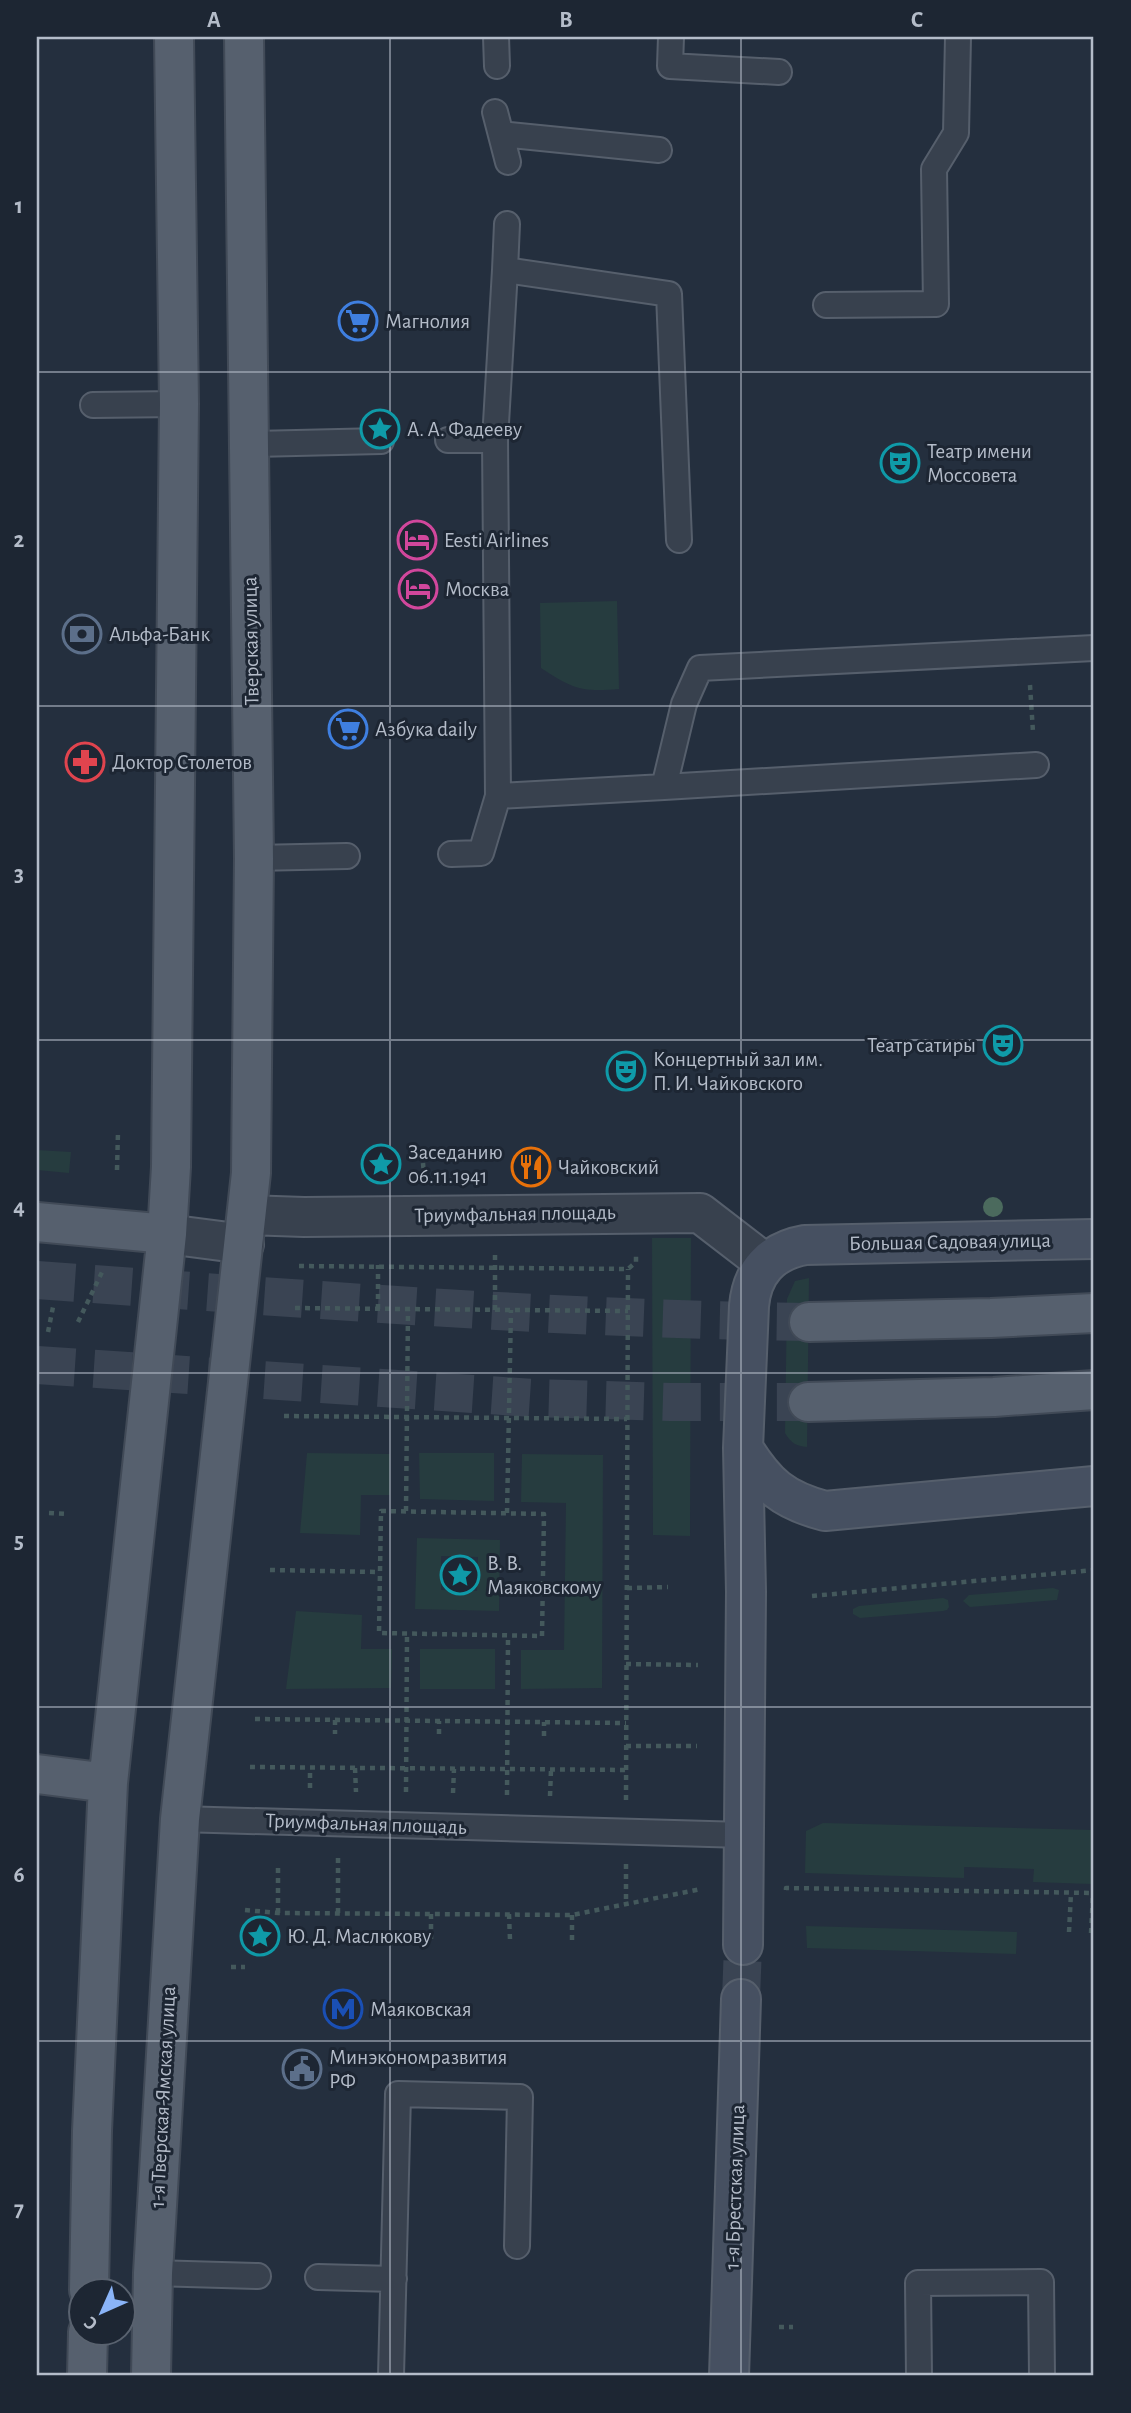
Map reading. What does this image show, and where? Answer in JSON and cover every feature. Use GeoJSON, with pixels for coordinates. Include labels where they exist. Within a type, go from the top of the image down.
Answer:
{"type":"FeatureCollection","features":[{"type":"Feature","properties":{"kind":"main road"},"geometry":{"type":"LineString","coordinates":[[89,2276],[92,2130],[108,1783],[172,1167],[179,404],[174,37]]}},
{"type":"Feature","properties":{"kind":"main road","name":"Тверская улица"},"geometry":{"type":"LineString","coordinates":[[244,37],[254,858],[251,1173],[246,1229]]}},
{"type":"Feature","properties":{"kind":"main road"},"geometry":{"type":"LineString","coordinates":[[37,1222],[167,1234]]}},
{"type":"Feature","properties":{"kind":"main road"},"geometry":{"type":"LineString","coordinates":[[180,1819],[246,1229]]}},
{"type":"Feature","properties":{"kind":"main road","name":"Большая Садовая улица"},"geometry":{"type":"LineString","coordinates":[[765,1263],[784,1251],[805,1245],[1094,1239]]}},
{"type":"Feature","properties":{"kind":"main road"},"geometry":{"type":"LineString","coordinates":[[743,1945],[746,1591],[743,1448],[750,1293],[758,1272],[765,1263]]}},
{"type":"Feature","properties":{"kind":"main road"},"geometry":{"type":"LineString","coordinates":[[809,1322],[1094,1313]]}},
{"type":"Feature","properties":{"kind":"main road"},"geometry":{"type":"LineString","coordinates":[[808,1402],[994,1397],[1094,1390]]}},
{"type":"Feature","properties":{"kind":"main road"},"geometry":{"type":"LineString","coordinates":[[743,1448],[772,1488],[800,1504],[825,1511],[1094,1486]]}},
{"type":"Feature","properties":{"kind":"main road"},"geometry":{"type":"LineString","coordinates":[[37,1774],[108,1783]]}},
{"type":"Feature","properties":{"kind":"main road","name":"1-я Тверская-Ямская улица"},"geometry":{"type":"LineString","coordinates":[[151,2376],[153,2273],[180,1819]]}},
{"type":"Feature","properties":{"kind":"main road","name":"1-я Брестская улица"},"geometry":{"type":"LineString","coordinates":[[729,2376],[741,1998]]}},
{"type":"Feature","properties":{"kind":"main road"},"geometry":{"type":"LineString","coordinates":[[87,2376],[88,2346]]}},
{"type":"Feature","properties":{"kind":"street","name":"Триумфальная площадь"},"geometry":{"type":"LineString","coordinates":[[167,1234],[246,1229],[304,1217],[700,1213],[765,1263]]}},
{"type":"Feature","properties":{"kind":"lane"},"geometry":{"type":"LineString","coordinates":[[496,37],[497,66]]}},
{"type":"Feature","properties":{"kind":"lane"},"geometry":{"type":"LineString","coordinates":[[671,37],[670,66],[779,72]]}},
{"type":"Feature","properties":{"kind":"lane"},"geometry":{"type":"LineString","coordinates":[[826,305],[936,304],[934,169],[956,133],[958,37]]}},
{"type":"Feature","properties":{"kind":"lane"},"geometry":{"type":"LineString","coordinates":[[508,162],[498,123],[659,150]]}},
{"type":"Feature","properties":{"kind":"lane"},"geometry":{"type":"LineString","coordinates":[[451,854],[481,853],[498,796],[495,440],[507,224]]}},
{"type":"Feature","properties":{"kind":"lane"},"geometry":{"type":"LineString","coordinates":[[505,270],[669,294],[678,540]]}},
{"type":"Feature","properties":{"kind":"lane"},"geometry":{"type":"LineString","coordinates":[[93,405],[179,404]]}},
{"type":"Feature","properties":{"kind":"lane"},"geometry":{"type":"LineString","coordinates":[[448,440],[495,440]]}},
{"type":"Feature","properties":{"kind":"lane"},"geometry":{"type":"LineString","coordinates":[[249,444],[381,441]]}},
{"type":"Feature","properties":{"kind":"lane"},"geometry":{"type":"LineString","coordinates":[[664,787],[684,704],[700,668],[1094,648]]}},
{"type":"Feature","properties":{"kind":"lane"},"geometry":{"type":"LineString","coordinates":[[498,796],[1035,765]]}},
{"type":"Feature","properties":{"kind":"lane"},"geometry":{"type":"LineString","coordinates":[[254,858],[347,856]]}},
{"type":"Feature","properties":{"kind":"lane","name":"Триумфальная площадь"},"geometry":{"type":"LineString","coordinates":[[180,1819],[744,1835]]}},
{"type":"Feature","properties":{"kind":"lane"},"geometry":{"type":"LineString","coordinates":[[391,2376],[398,2094],[520,2097],[517,2246]]}},
{"type":"Feature","properties":{"kind":"lane"},"geometry":{"type":"LineString","coordinates":[[153,2273],[258,2276]]}},
{"type":"Feature","properties":{"kind":"lane"},"geometry":{"type":"LineString","coordinates":[[318,2277],[394,2279]]}},
{"type":"Feature","properties":{"kind":"lane"},"geometry":{"type":"LineString","coordinates":[[919,2376],[918,2283],[1041,2282],[1042,2376]]}},
{"type":"Feature","properties":{"kind":"path"},"geometry":{"type":"LineString","coordinates":[[1028,652],[1035,765]]}},
{"type":"Feature","properties":{"kind":"path"},"geometry":{"type":"LineString","coordinates":[[117,1170],[118,1132]]}},
{"type":"Feature","properties":{"kind":"path"},"geometry":{"type":"LineString","coordinates":[[495,1214],[495,1310]]}},
{"type":"Feature","properties":{"kind":"path"},"geometry":{"type":"LineString","coordinates":[[378,1309],[379,1216]]}},
{"type":"Feature","properties":{"kind":"path"},"geometry":{"type":"LineString","coordinates":[[78,1322],[105,1266]]}},
{"type":"Feature","properties":{"kind":"path"},"geometry":{"type":"LineString","coordinates":[[299,1266],[628,1269],[626,1800]]}},
{"type":"Feature","properties":{"kind":"path"},"geometry":{"type":"LineString","coordinates":[[48,1332],[52,1307]]}},
{"type":"Feature","properties":{"kind":"path"},"geometry":{"type":"LineString","coordinates":[[295,1308],[628,1311]]}},
{"type":"Feature","properties":{"kind":"path"},"geometry":{"type":"LineString","coordinates":[[406,1511],[408,1310]]}},
{"type":"Feature","properties":{"kind":"path"},"geometry":{"type":"LineString","coordinates":[[507,1513],[510,1310]]}},
{"type":"Feature","properties":{"kind":"path"},"geometry":{"type":"LineString","coordinates":[[284,1416],[627,1419]]}},
{"type":"Feature","properties":{"kind":"path"},"geometry":{"type":"LineString","coordinates":[[381,1511],[507,1513],[544,1514],[542,1636],[379,1633],[381,1511]]}},
{"type":"Feature","properties":{"kind":"path"},"geometry":{"type":"LineString","coordinates":[[49,1513],[67,1514]]}},
{"type":"Feature","properties":{"kind":"path"},"geometry":{"type":"LineString","coordinates":[[270,1570],[380,1572]]}},
{"type":"Feature","properties":{"kind":"path"},"geometry":{"type":"LineString","coordinates":[[812,1596],[1094,1570]]}},
{"type":"Feature","properties":{"kind":"path"},"geometry":{"type":"LineString","coordinates":[[627,1588],[668,1587]]}},
{"type":"Feature","properties":{"kind":"path"},"geometry":{"type":"LineString","coordinates":[[406,1791],[407,1634]]}},
{"type":"Feature","properties":{"kind":"path"},"geometry":{"type":"LineString","coordinates":[[508,1636],[508,1795]]}},
{"type":"Feature","properties":{"kind":"path"},"geometry":{"type":"LineString","coordinates":[[626,1664],[698,1665]]}},
{"type":"Feature","properties":{"kind":"path"},"geometry":{"type":"LineString","coordinates":[[255,1719],[626,1723]]}},
{"type":"Feature","properties":{"kind":"path"},"geometry":{"type":"LineString","coordinates":[[335,1720],[335,1734]]}},
{"type":"Feature","properties":{"kind":"path"},"geometry":{"type":"LineString","coordinates":[[439,1721],[439,1734]]}},
{"type":"Feature","properties":{"kind":"path"},"geometry":{"type":"LineString","coordinates":[[544,1722],[544,1736]]}},
{"type":"Feature","properties":{"kind":"path"},"geometry":{"type":"LineString","coordinates":[[626,1746],[697,1746]]}},
{"type":"Feature","properties":{"kind":"path"},"geometry":{"type":"LineString","coordinates":[[250,1767],[625,1770]]}},
{"type":"Feature","properties":{"kind":"path"},"geometry":{"type":"LineString","coordinates":[[310,1768],[310,1787]]}},
{"type":"Feature","properties":{"kind":"path"},"geometry":{"type":"LineString","coordinates":[[355,1768],[356,1788]]}},
{"type":"Feature","properties":{"kind":"path"},"geometry":{"type":"LineString","coordinates":[[453,1792],[454,1769]]}},
{"type":"Feature","properties":{"kind":"path"},"geometry":{"type":"LineString","coordinates":[[550,1797],[551,1770]]}},
{"type":"Feature","properties":{"kind":"path"},"geometry":{"type":"LineString","coordinates":[[330,1856],[338,1856],[338,1913]]}},
{"type":"Feature","properties":{"kind":"path"},"geometry":{"type":"LineString","coordinates":[[278,1865],[278,1913]]}},
{"type":"Feature","properties":{"kind":"path"},"geometry":{"type":"LineString","coordinates":[[785,1899],[786,1888],[1093,1893],[1091,1933]]}},
{"type":"Feature","properties":{"kind":"path"},"geometry":{"type":"LineString","coordinates":[[245,1910],[278,1913],[572,1915],[689,1892]]}},
{"type":"Feature","properties":{"kind":"path"},"geometry":{"type":"LineString","coordinates":[[1069,1932],[1071,1893]]}},
{"type":"Feature","properties":{"kind":"path"},"geometry":{"type":"LineString","coordinates":[[431,1913],[431,1939]]}},
{"type":"Feature","properties":{"kind":"path"},"geometry":{"type":"LineString","coordinates":[[509,1914],[510,1940]]}},
{"type":"Feature","properties":{"kind":"path"},"geometry":{"type":"LineString","coordinates":[[572,1915],[572,1942]]}},
{"type":"Feature","properties":{"kind":"path"},"geometry":{"type":"LineString","coordinates":[[231,1967],[245,1967]]}},
{"type":"Feature","properties":{"kind":"path"},"geometry":{"type":"LineString","coordinates":[[779,2327],[793,2327]]}},
{"type":"Feature","properties":{"kind":"green space"},"geometry":{"type":"Polygon","coordinates":[[[617,601],[619,689],[578,688],[541,668],[540,603],[617,601]]]}},
{"type":"Feature","properties":{"kind":"green space"},"geometry":{"type":"Polygon","coordinates":[[[37,1150],[71,1152],[69,1173],[37,1170],[37,1150]]]}},
{"type":"Feature","properties":{"kind":"green space"},"geometry":{"type":"Polygon","coordinates":[[[652,1238],[691,1238],[690,1536],[653,1535],[652,1238]]]}},
{"type":"Feature","properties":{"kind":"green space"},"geometry":{"type":"Polygon","coordinates":[[[809,1278],[807,1447],[794,1443],[785,1433],[787,1299],[795,1281],[809,1278]]]}},
{"type":"Feature","properties":{"kind":"green space"},"geometry":{"type":"Polygon","coordinates":[[[307,1453],[390,1454],[390,1495],[361,1495],[360,1535],[300,1533],[307,1453]]]}},
{"type":"Feature","properties":{"kind":"green space"},"geometry":{"type":"Polygon","coordinates":[[[419,1453],[494,1453],[494,1501],[420,1499],[419,1453]]]}},
{"type":"Feature","properties":{"kind":"green space"},"geometry":{"type":"Polygon","coordinates":[[[522,1454],[603,1455],[602,1688],[521,1689],[521,1650],[564,1650],[566,1503],[521,1502],[522,1454]]]}},
{"type":"Feature","properties":{"kind":"green space"},"geometry":{"type":"Polygon","coordinates":[[[417,1538],[500,1540],[499,1611],[415,1609],[417,1538]],[[441,1556],[441,1590],[477,1591],[478,1557],[441,1556]]]}},
{"type":"Feature","properties":{"kind":"green space"},"geometry":{"type":"Polygon","coordinates":[[[1053,1588],[1059,1590],[1057,1600],[970,1607],[963,1601],[969,1595],[1053,1588]]]}},
{"type":"Feature","properties":{"kind":"green space"},"geometry":{"type":"Polygon","coordinates":[[[943,1598],[948,1600],[949,1607],[943,1611],[860,1618],[853,1614],[853,1609],[859,1606],[943,1598]]]}},
{"type":"Feature","properties":{"kind":"green space"},"geometry":{"type":"Polygon","coordinates":[[[296,1611],[362,1615],[361,1649],[392,1649],[391,1688],[286,1689],[296,1611]]]}},
{"type":"Feature","properties":{"kind":"green space"},"geometry":{"type":"Polygon","coordinates":[[[420,1649],[495,1649],[495,1689],[420,1689],[420,1649]]]}},
{"type":"Feature","properties":{"kind":"green space"},"geometry":{"type":"Polygon","coordinates":[[[823,1823],[1093,1830],[1091,1884],[1033,1882],[1034,1869],[964,1867],[964,1878],[805,1873],[806,1831],[823,1823]]]}},
{"type":"Feature","properties":{"kind":"green space"},"geometry":{"type":"Polygon","coordinates":[[[806,1926],[1017,1932],[1016,1954],[807,1948],[806,1926]]]}},
{"type":"Feature","properties":{"kind":"tunnel"},"geometry":{"type":"LineString","coordinates":[[37,1280],[519,1312],[809,1322]]}},
{"type":"Feature","properties":{"kind":"tunnel"},"geometry":{"type":"LineString","coordinates":[[37,1365],[533,1398],[808,1402]]}},
{"type":"Feature","properties":{"kind":"tunnel"},"geometry":{"type":"LineString","coordinates":[[741,1999],[743,1945]]}},
{"type":"Feature","properties":{"kind":"place","name":"Магнолия"},"geometry":{"type":"Point","coordinates":[358,321]}},
{"type":"Feature","properties":{"kind":"place","name":"А. А. Фадееву"},"geometry":{"type":"Point","coordinates":[380,429]}},
{"type":"Feature","properties":{"kind":"place","name":"Театр имени Моссовета"},"geometry":{"type":"Point","coordinates":[900,463]}},
{"type":"Feature","properties":{"kind":"place","name":"Eesti Аirlines"},"geometry":{"type":"Point","coordinates":[417,540]}},
{"type":"Feature","properties":{"kind":"place","name":"Москва"},"geometry":{"type":"Point","coordinates":[418,589]}},
{"type":"Feature","properties":{"kind":"place","name":"Альфа-Банк"},"geometry":{"type":"Point","coordinates":[82,634]}},
{"type":"Feature","properties":{"kind":"place","name":"Азбука daily"},"geometry":{"type":"Point","coordinates":[348,729]}},
{"type":"Feature","properties":{"kind":"place","name":"Доктор Столетов"},"geometry":{"type":"Point","coordinates":[85,762]}},
{"type":"Feature","properties":{"kind":"place","name":"Театр сатиры"},"geometry":{"type":"Point","coordinates":[1003,1045]}},
{"type":"Feature","properties":{"kind":"place","name":"Концертный зал им. П. И. Чайковского"},"geometry":{"type":"Point","coordinates":[626,1071]}},
{"type":"Feature","properties":{"kind":"place","name":"Заседанию 06.11.1941"},"geometry":{"type":"Point","coordinates":[381,1164]}},
{"type":"Feature","properties":{"kind":"place","name":"Чайковский"},"geometry":{"type":"Point","coordinates":[531,1167]}},
{"type":"Feature","properties":{"kind":"place","name":"В. В. Маяковскому"},"geometry":{"type":"Point","coordinates":[460,1575]}},
{"type":"Feature","properties":{"kind":"place","name":"Ю. Д. Маслюкову"},"geometry":{"type":"Point","coordinates":[260,1936]}},
{"type":"Feature","properties":{"kind":"place","name":"Маяковская"},"geometry":{"type":"Point","coordinates":[343,2009]}},
{"type":"Feature","properties":{"kind":"place","name":"Минэкономразвития РФ"},"geometry":{"type":"Point","coordinates":[302,2069]}}]}
